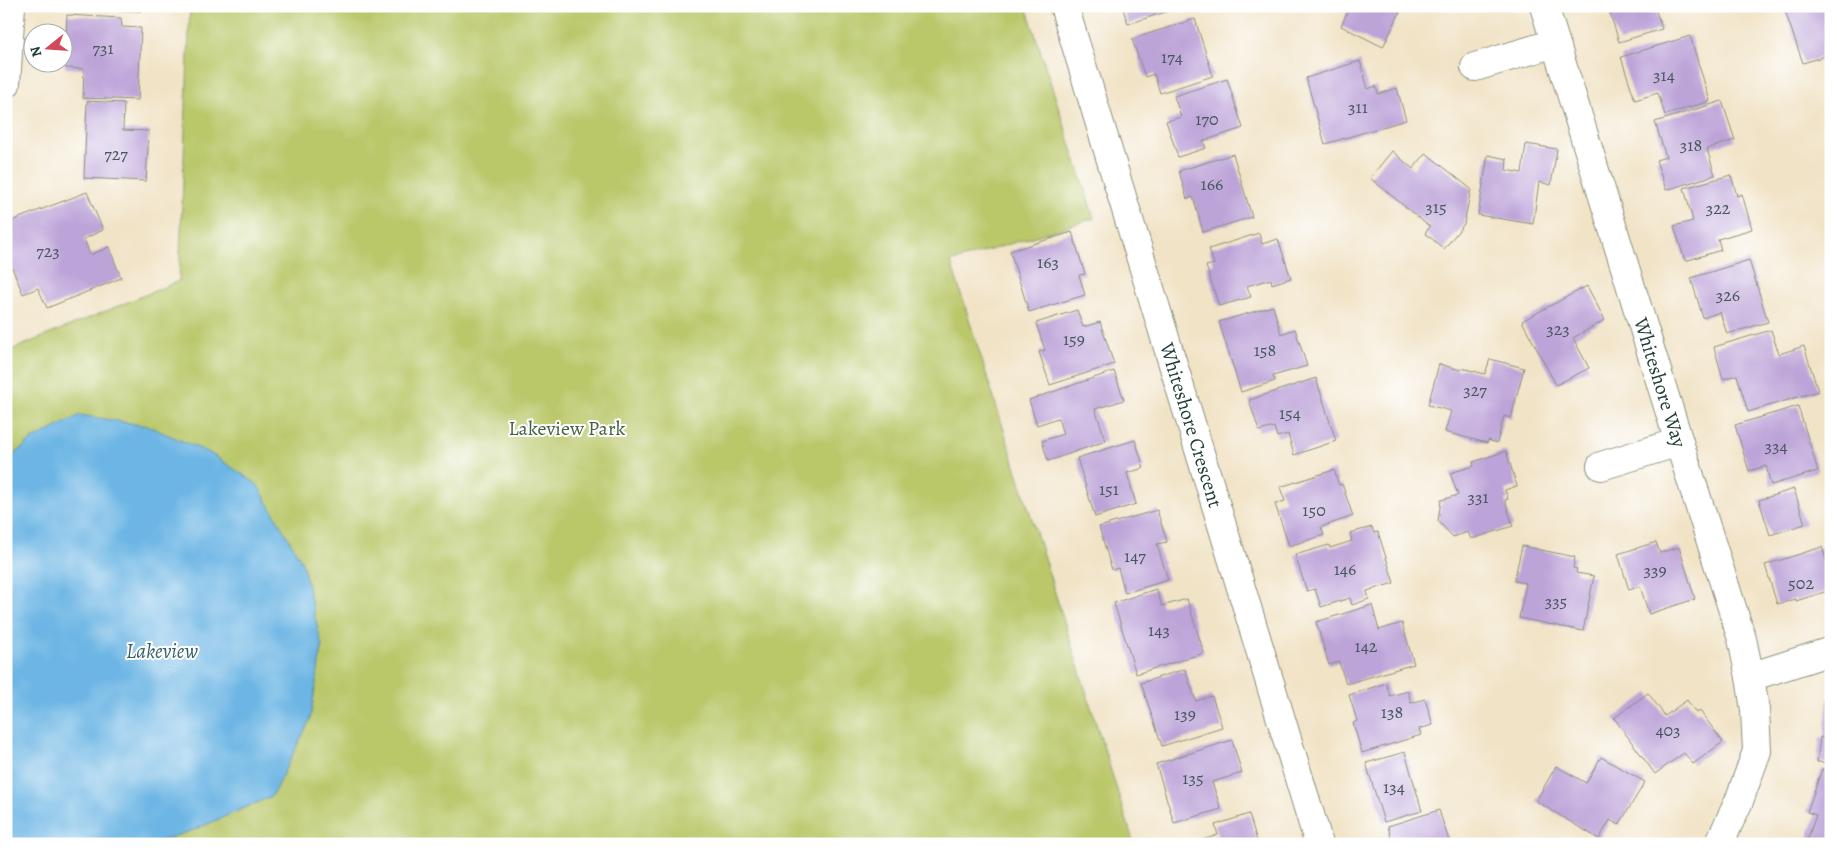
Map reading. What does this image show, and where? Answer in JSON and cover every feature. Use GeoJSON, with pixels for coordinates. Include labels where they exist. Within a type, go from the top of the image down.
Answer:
{"type":"FeatureCollection","features":[{"type":"Feature","properties":{"kind":"street"},"geometry":{"type":"LineString","coordinates":[[6,84],[11,6]]}},
{"type":"Feature","properties":{"kind":"street","name":"Whiteshore Crescent"},"geometry":{"type":"LineString","coordinates":[[1064,6],[1319,844]]}},
{"type":"Feature","properties":{"kind":"street","name":"Whiteshore Way"},"geometry":{"type":"LineString","coordinates":[[1544,6],[1742,639],[1750,677],[1755,710],[1757,751],[1739,801],[1720,844]]}},
{"type":"Feature","properties":{"kind":"street"},"geometry":{"type":"LineString","coordinates":[[1475,67],[1555,43]]}},
{"type":"Feature","properties":{"kind":"street"},"geometry":{"type":"LineString","coordinates":[[1601,466],[1679,442]]}},
{"type":"Feature","properties":{"kind":"street"},"geometry":{"type":"LineString","coordinates":[[1750,677],[1831,651]]}},
{"type":"Feature","properties":{"kind":"green space","name":"Lakeview Park"},"geometry":{"type":"Polygon","coordinates":[[[190,6],[1026,6],[1094,218],[951,262],[1134,844],[6,844],[6,352],[179,281],[190,6]]]}},
{"type":"Feature","properties":{"kind":"water","name":"Lakeview"},"geometry":{"type":"Polygon","coordinates":[[[80,415],[148,426],[210,453],[257,484],[302,562],[322,646],[310,720],[272,796],[194,830],[151,844],[6,844],[6,461],[32,440],[80,415]]]}},
{"type":"Feature","properties":{"kind":"building"},"geometry":{"type":"Polygon","coordinates":[[[76,6],[141,6],[141,11],[76,9],[76,6]]]}},
{"type":"Feature","properties":{"kind":"building"},"geometry":{"type":"Polygon","coordinates":[[[1122,6],[1181,6],[1181,7],[1128,24],[1122,6]]]}},
{"type":"Feature","properties":{"kind":"building"},"geometry":{"type":"Polygon","coordinates":[[[1350,6],[1403,6],[1383,47],[1341,26],[1350,6]]]}},
{"type":"Feature","properties":{"kind":"building"},"geometry":{"type":"Polygon","coordinates":[[[1608,6],[1660,6],[1655,8],[1662,29],[1619,42],[1608,6]]]}},
{"type":"Feature","properties":{"kind":"building"},"geometry":{"type":"Polygon","coordinates":[[[1789,6],[1831,6],[1831,54],[1803,63],[1784,8],[1789,6]]]}},
{"type":"Feature","properties":{"kind":"building"},"geometry":{"type":"Polygon","coordinates":[[[67,15],[121,18],[122,27],[141,28],[138,100],[83,98],[84,69],[72,68],[72,22],[67,22],[67,15]]]}},
{"type":"Feature","properties":{"kind":"building"},"geometry":{"type":"Polygon","coordinates":[[[1195,19],[1213,76],[1160,93],[1154,74],[1145,77],[1132,39],[1195,19]]]}},
{"type":"Feature","properties":{"kind":"building"},"geometry":{"type":"Polygon","coordinates":[[[1690,36],[1710,101],[1665,115],[1658,93],[1635,100],[1621,57],[1690,36]]]}},
{"type":"Feature","properties":{"kind":"building"},"geometry":{"type":"Polygon","coordinates":[[[1360,61],[1368,89],[1376,86],[1378,94],[1397,88],[1406,120],[1325,144],[1306,78],[1360,61]]]}},
{"type":"Feature","properties":{"kind":"building"},"geometry":{"type":"Polygon","coordinates":[[[1227,79],[1243,128],[1203,141],[1206,148],[1178,157],[1166,121],[1181,117],[1174,96],[1227,79]]]}},
{"type":"Feature","properties":{"kind":"building"},"geometry":{"type":"Polygon","coordinates":[[[87,101],[124,103],[123,130],[149,131],[146,181],[84,178],[87,101]]]}},
{"type":"Feature","properties":{"kind":"building"},"geometry":{"type":"Polygon","coordinates":[[[1722,101],[1735,140],[1707,149],[1715,175],[1666,190],[1656,160],[1666,157],[1655,122],[1722,101]]]}},
{"type":"Feature","properties":{"kind":"building"},"geometry":{"type":"Polygon","coordinates":[[[1526,144],[1557,149],[1551,185],[1539,182],[1533,224],[1478,215],[1488,155],[1507,159],[1506,170],[1522,173],[1526,144]]]}},
{"type":"Feature","properties":{"kind":"building"},"geometry":{"type":"Polygon","coordinates":[[[1392,151],[1413,169],[1426,153],[1471,189],[1464,224],[1444,249],[1425,233],[1430,227],[1370,178],[1392,151]]]}},
{"type":"Feature","properties":{"kind":"building"},"geometry":{"type":"Polygon","coordinates":[[[1233,154],[1252,217],[1203,232],[1193,197],[1187,199],[1179,171],[1233,154]]]}},
{"type":"Feature","properties":{"kind":"building"},"geometry":{"type":"Polygon","coordinates":[[[1731,175],[1737,196],[1742,194],[1752,229],[1718,239],[1721,250],[1685,261],[1674,226],[1693,221],[1684,188],[1731,175]]]}},
{"type":"Feature","properties":{"kind":"building"},"geometry":{"type":"Polygon","coordinates":[[[87,192],[103,230],[84,239],[90,255],[109,247],[121,278],[47,308],[38,288],[23,294],[8,258],[6,223],[87,192]]]}},
{"type":"Feature","properties":{"kind":"building"},"geometry":{"type":"Polygon","coordinates":[[[1072,232],[1085,274],[1079,275],[1085,295],[1029,312],[1010,251],[1072,232]]]}},
{"type":"Feature","properties":{"kind":"building"},"geometry":{"type":"Polygon","coordinates":[[[1259,233],[1262,244],[1278,239],[1291,278],[1272,284],[1271,279],[1247,286],[1251,297],[1219,306],[1206,266],[1214,264],[1209,249],[1259,233]]]}},
{"type":"Feature","properties":{"kind":"building"},"geometry":{"type":"Polygon","coordinates":[[[1749,260],[1768,322],[1727,334],[1720,312],[1703,318],[1691,278],[1749,260]]]}},
{"type":"Feature","properties":{"kind":"building"},"geometry":{"type":"Polygon","coordinates":[[[1587,286],[1605,320],[1573,338],[1589,368],[1556,385],[1522,321],[1587,286]]]}},
{"type":"Feature","properties":{"kind":"building"},"geometry":{"type":"Polygon","coordinates":[[[1273,306],[1281,334],[1295,329],[1307,366],[1273,376],[1275,381],[1241,392],[1219,322],[1273,306]]]}},
{"type":"Feature","properties":{"kind":"building"},"geometry":{"type":"Polygon","coordinates":[[[1077,310],[1083,327],[1100,322],[1114,364],[1050,385],[1039,352],[1045,350],[1036,323],[1077,310]]]}},
{"type":"Feature","properties":{"kind":"building"},"geometry":{"type":"Polygon","coordinates":[[[1771,330],[1779,354],[1804,346],[1818,391],[1748,412],[1737,375],[1723,379],[1714,347],[1771,330]]]}},
{"type":"Feature","properties":{"kind":"building"},"geometry":{"type":"Polygon","coordinates":[[[1490,359],[1524,368],[1511,418],[1504,416],[1497,443],[1488,440],[1487,443],[1445,432],[1451,411],[1428,405],[1439,364],[1485,374],[1490,359]]]}},
{"type":"Feature","properties":{"kind":"building"},"geometry":{"type":"Polygon","coordinates":[[[1114,371],[1124,400],[1095,409],[1106,441],[1048,461],[1042,441],[1063,434],[1058,418],[1037,425],[1029,400],[1114,371]]]}},
{"type":"Feature","properties":{"kind":"building"},"geometry":{"type":"Polygon","coordinates":[[[1316,378],[1336,441],[1294,455],[1288,434],[1277,437],[1274,427],[1259,431],[1249,400],[1316,378]]]}},
{"type":"Feature","properties":{"kind":"building"},"geometry":{"type":"Polygon","coordinates":[[[1798,406],[1818,471],[1771,485],[1766,466],[1749,471],[1735,425],[1798,406]]]}},
{"type":"Feature","properties":{"kind":"building"},"geometry":{"type":"Polygon","coordinates":[[[1135,440],[1144,468],[1127,473],[1136,504],[1095,517],[1077,458],[1135,440]]]}},
{"type":"Feature","properties":{"kind":"building"},"geometry":{"type":"Polygon","coordinates":[[[1506,451],[1517,486],[1505,490],[1508,499],[1505,500],[1513,526],[1471,539],[1468,532],[1453,537],[1438,521],[1441,500],[1458,495],[1450,473],[1474,466],[1473,462],[1506,451]]]}},
{"type":"Feature","properties":{"kind":"building"},"geometry":{"type":"Polygon","coordinates":[[[1334,470],[1339,485],[1342,484],[1353,516],[1321,527],[1324,535],[1289,546],[1275,504],[1285,501],[1280,487],[1334,470]]]}},
{"type":"Feature","properties":{"kind":"building"},"geometry":{"type":"Polygon","coordinates":[[[1794,489],[1805,524],[1770,535],[1759,500],[1794,489]]]}},
{"type":"Feature","properties":{"kind":"building"},"geometry":{"type":"Polygon","coordinates":[[[1157,510],[1167,542],[1157,544],[1168,580],[1125,593],[1118,568],[1112,570],[1099,527],[1157,510]]]}},
{"type":"Feature","properties":{"kind":"building"},"geometry":{"type":"Polygon","coordinates":[[[1372,527],[1374,533],[1378,532],[1394,583],[1367,591],[1369,599],[1352,605],[1350,598],[1321,607],[1315,589],[1307,591],[1295,555],[1329,545],[1330,548],[1352,541],[1350,533],[1372,527]]]}},
{"type":"Feature","properties":{"kind":"building"},"geometry":{"type":"Polygon","coordinates":[[[1656,542],[1660,553],[1679,547],[1695,599],[1649,614],[1640,586],[1629,590],[1618,554],[1656,542]]]}},
{"type":"Feature","properties":{"kind":"building"},"geometry":{"type":"Polygon","coordinates":[[[1522,546],[1575,557],[1573,568],[1577,569],[1576,573],[1594,576],[1583,631],[1519,618],[1526,583],[1514,581],[1522,546]]]}},
{"type":"Feature","properties":{"kind":"building"},"geometry":{"type":"Polygon","coordinates":[[[1822,547],[1831,575],[1831,590],[1796,601],[1796,599],[1777,604],[1765,565],[1822,547]]]}},
{"type":"Feature","properties":{"kind":"building"},"geometry":{"type":"Polygon","coordinates":[[[1156,589],[1162,606],[1187,599],[1204,653],[1136,674],[1114,603],[1156,589]]]}},
{"type":"Feature","properties":{"kind":"building"},"geometry":{"type":"Polygon","coordinates":[[[1372,605],[1379,630],[1402,623],[1414,664],[1346,684],[1339,662],[1329,665],[1316,622],[1372,605]]]}},
{"type":"Feature","properties":{"kind":"building"},"geometry":{"type":"Polygon","coordinates":[[[1185,669],[1196,701],[1212,696],[1222,727],[1162,746],[1141,683],[1185,669]]]}},
{"type":"Feature","properties":{"kind":"building"},"geometry":{"type":"Polygon","coordinates":[[[1386,683],[1390,696],[1408,691],[1411,703],[1425,699],[1433,725],[1419,729],[1421,735],[1362,753],[1353,723],[1357,721],[1349,695],[1386,683]]]}},
{"type":"Feature","properties":{"kind":"building"},"geometry":{"type":"Polygon","coordinates":[[[1648,693],[1665,716],[1687,700],[1696,713],[1700,711],[1723,742],[1693,764],[1684,753],[1655,774],[1614,718],[1648,693]]]}},
{"type":"Feature","properties":{"kind":"building"},"geometry":{"type":"Polygon","coordinates":[[[1828,699],[1831,699],[1831,763],[1817,762],[1820,737],[1824,738],[1828,699]]]}},
{"type":"Feature","properties":{"kind":"building"},"geometry":{"type":"Polygon","coordinates":[[[1232,740],[1242,773],[1212,782],[1221,809],[1174,823],[1156,764],[1232,740]]]}},
{"type":"Feature","properties":{"kind":"building"},"geometry":{"type":"Polygon","coordinates":[[[1405,752],[1422,811],[1384,822],[1366,763],[1405,752]]]}},
{"type":"Feature","properties":{"kind":"building"},"geometry":{"type":"Polygon","coordinates":[[[1601,757],[1645,782],[1619,825],[1610,820],[1599,839],[1536,801],[1556,766],[1586,783],[1601,757]]]}},
{"type":"Feature","properties":{"kind":"building"},"geometry":{"type":"Polygon","coordinates":[[[1822,769],[1831,772],[1831,844],[1817,844],[1807,841],[1816,815],[1807,812],[1822,769]]]}},
{"type":"Feature","properties":{"kind":"building"},"geometry":{"type":"Polygon","coordinates":[[[1439,810],[1450,844],[1387,844],[1392,842],[1388,826],[1439,810]]]}},
{"type":"Feature","properties":{"kind":"building"},"geometry":{"type":"Polygon","coordinates":[[[1249,814],[1258,844],[1190,844],[1218,835],[1215,825],[1249,814]]]}}]}
